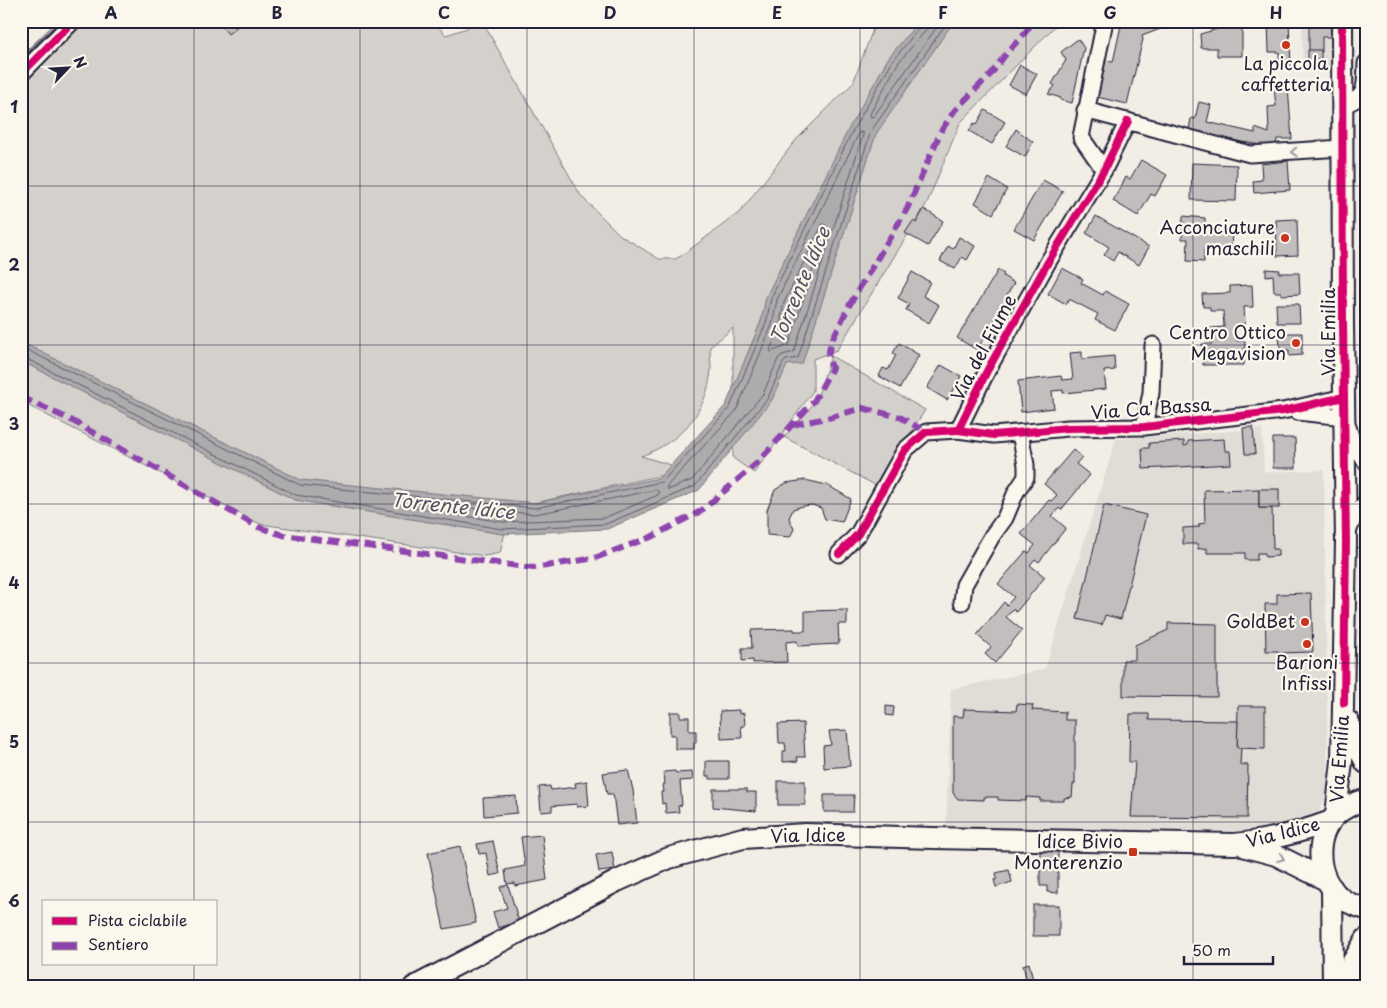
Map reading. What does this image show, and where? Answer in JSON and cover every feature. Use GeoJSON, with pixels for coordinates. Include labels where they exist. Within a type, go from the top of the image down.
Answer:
{"type":"FeatureCollection","features":[{"type":"Feature","properties":{"kind":"main road","name":"Via Emilia"},"geometry":{"type":"LineString","coordinates":[[1334,818],[1342,762],[1346,541],[1342,21]]}},
{"type":"Feature","properties":{"kind":"main road","name":"Via Emilia"},"geometry":{"type":"LineString","coordinates":[[1344,703],[1352,736],[1366,764]]}},
{"type":"Feature","properties":{"kind":"main road","name":"Via Emilia"},"geometry":{"type":"LineString","coordinates":[[1334,987],[1329,884],[1321,865],[1320,850],[1324,835],[1334,818],[1348,806],[1366,800]]}},
{"type":"Feature","properties":{"kind":"main road","name":"Via Idice"},"geometry":{"type":"LineString","coordinates":[[414,987],[617,881],[668,858],[743,838],[805,834],[1234,844],[1278,838],[1308,830],[1334,818]]}},
{"type":"Feature","properties":{"kind":"main road","name":"Via Idice"},"geometry":{"type":"LineString","coordinates":[[1234,844],[1276,855],[1329,884]]}},
{"type":"Feature","properties":{"kind":"main road"},"geometry":{"type":"LineString","coordinates":[[1329,884],[1342,898],[1366,909]]}},
{"type":"Feature","properties":{"kind":"main road"},"geometry":{"type":"LineString","coordinates":[[1345,987],[1353,961],[1366,940]]}},
{"type":"Feature","properties":{"kind":"street"},"geometry":{"type":"LineString","coordinates":[[21,74],[73,21]]}},
{"type":"Feature","properties":{"kind":"street"},"geometry":{"type":"LineString","coordinates":[[1104,170],[1081,137],[1085,110],[1105,21]]}},
{"type":"Feature","properties":{"kind":"street"},"geometry":{"type":"LineString","coordinates":[[1342,80],[1361,75],[1366,64]]}},
{"type":"Feature","properties":{"kind":"street"},"geometry":{"type":"LineString","coordinates":[[1342,105],[1354,102],[1360,98],[1363,92],[1366,64]]}},
{"type":"Feature","properties":{"kind":"street"},"geometry":{"type":"LineString","coordinates":[[1085,110],[1250,154],[1342,148]]}},
{"type":"Feature","properties":{"kind":"street","name":"Via del Fiume"},"geometry":{"type":"LineString","coordinates":[[958,430],[987,371],[1048,262],[1104,170],[1128,121]]}},
{"type":"Feature","properties":{"kind":"street","name":"Via Ca' Bassa"},"geometry":{"type":"LineString","coordinates":[[1144,427],[1151,392],[1153,345]]}},
{"type":"Feature","properties":{"kind":"street"},"geometry":{"type":"LineString","coordinates":[[1345,407],[1353,443],[1366,462]]}},
{"type":"Feature","properties":{"kind":"street","name":"Via Ca' Bassa"},"geometry":{"type":"LineString","coordinates":[[958,430],[994,435],[1068,428],[1144,427],[1282,411],[1345,407]]}},
{"type":"Feature","properties":{"kind":"street"},"geometry":{"type":"LineString","coordinates":[[839,554],[858,534],[905,450],[926,432],[958,430]]}},
{"type":"Feature","properties":{"kind":"street"},"geometry":{"type":"LineString","coordinates":[[962,602],[964,585],[1005,518],[1016,492],[1026,477],[1026,465],[1020,432]]}},
{"type":"Feature","properties":{"kind":"street"},"geometry":{"type":"LineString","coordinates":[[1346,474],[1355,468],[1366,467]]}},
{"type":"Feature","properties":{"kind":"street"},"geometry":{"type":"LineString","coordinates":[[1346,541],[1348,530],[1355,514],[1366,502]]}},
{"type":"Feature","properties":{"kind":"shaded area"},"geometry":{"type":"Polygon","coordinates":[[[57,21],[433,21],[446,35],[467,28],[476,21],[482,21],[581,196],[620,235],[659,259],[675,259],[740,212],[796,140],[853,83],[876,21],[1060,21],[960,123],[927,203],[837,350],[813,359],[813,391],[754,473],[733,458],[733,328],[710,347],[711,370],[704,400],[689,424],[668,443],[641,456],[671,465],[663,475],[511,508],[500,553],[485,556],[260,524],[21,402],[21,56],[57,21]]]}},
{"type":"Feature","properties":{"kind":"shaded area"},"geometry":{"type":"Polygon","coordinates":[[[1302,21],[1332,21],[1333,67],[1303,68],[1302,21]]]}},
{"type":"Feature","properties":{"kind":"shaded area"},"geometry":{"type":"Polygon","coordinates":[[[831,356],[925,410],[877,486],[784,437],[816,401],[831,356]]]}},
{"type":"Feature","properties":{"kind":"shaded area"},"geometry":{"type":"Polygon","coordinates":[[[1262,429],[1264,472],[1324,470],[1328,791],[1318,813],[1301,825],[1285,831],[946,830],[951,689],[1045,669],[1116,439],[1262,429]]]}},
{"type":"Feature","properties":{"kind":"water","name":"Torrente Idice"},"geometry":{"type":"Polygon","coordinates":[[[919,21],[954,21],[876,134],[802,364],[787,365],[772,400],[699,490],[607,529],[502,534],[295,500],[21,361],[21,342],[301,480],[535,503],[659,478],[726,405],[761,321],[766,297],[849,128],[889,57],[919,21]]]}},
{"type":"Feature","properties":{"kind":"building"},"geometry":{"type":"Polygon","coordinates":[[[218,21],[244,21],[228,34],[218,21]]]}},
{"type":"Feature","properties":{"kind":"building"},"geometry":{"type":"Polygon","coordinates":[[[1122,21],[1161,21],[1163,28],[1142,36],[1143,39],[1127,104],[1097,97],[1105,61],[1113,62],[1122,21]]]}},
{"type":"Feature","properties":{"kind":"building"},"geometry":{"type":"Polygon","coordinates":[[[1268,21],[1289,21],[1291,66],[1279,67],[1279,52],[1269,52],[1268,21]]]}},
{"type":"Feature","properties":{"kind":"building"},"geometry":{"type":"Polygon","coordinates":[[[1309,21],[1335,22],[1335,37],[1322,37],[1322,52],[1309,52],[1309,21]]]}},
{"type":"Feature","properties":{"kind":"building"},"geometry":{"type":"Polygon","coordinates":[[[1239,23],[1242,27],[1242,56],[1217,56],[1217,48],[1201,48],[1200,34],[1239,23]]]}},
{"type":"Feature","properties":{"kind":"building"},"geometry":{"type":"Polygon","coordinates":[[[1078,39],[1084,48],[1072,103],[1048,94],[1055,86],[1052,84],[1066,60],[1061,52],[1078,39]]]}},
{"type":"Feature","properties":{"kind":"building"},"geometry":{"type":"Polygon","coordinates":[[[1308,50],[1321,50],[1321,60],[1308,61],[1308,50]]]}},
{"type":"Feature","properties":{"kind":"building"},"geometry":{"type":"Polygon","coordinates":[[[1020,65],[1037,74],[1026,94],[1009,85],[1020,65]]]}},
{"type":"Feature","properties":{"kind":"building"},"geometry":{"type":"Polygon","coordinates":[[[1288,87],[1292,139],[1277,139],[1276,147],[1242,142],[1189,130],[1191,118],[1195,119],[1199,102],[1211,105],[1207,122],[1255,133],[1255,128],[1269,133],[1268,107],[1276,106],[1274,88],[1288,87]]]}},
{"type":"Feature","properties":{"kind":"building"},"geometry":{"type":"Polygon","coordinates":[[[985,110],[1005,122],[992,144],[969,131],[974,123],[977,124],[985,110]]]}},
{"type":"Feature","properties":{"kind":"building"},"geometry":{"type":"Polygon","coordinates":[[[1016,129],[1033,142],[1025,157],[1006,146],[1016,129]]]}},
{"type":"Feature","properties":{"kind":"building"},"geometry":{"type":"Polygon","coordinates":[[[1141,160],[1167,175],[1155,196],[1151,194],[1138,216],[1113,201],[1126,177],[1130,179],[1141,160]]]}},
{"type":"Feature","properties":{"kind":"building"},"geometry":{"type":"Polygon","coordinates":[[[1288,161],[1290,190],[1254,193],[1253,181],[1262,180],[1261,164],[1288,161]]]}},
{"type":"Feature","properties":{"kind":"building"},"geometry":{"type":"Polygon","coordinates":[[[1192,163],[1237,165],[1236,201],[1191,200],[1192,163]]]}},
{"type":"Feature","properties":{"kind":"building"},"geometry":{"type":"Polygon","coordinates":[[[989,178],[1007,189],[993,214],[975,203],[989,178]]]}},
{"type":"Feature","properties":{"kind":"building"},"geometry":{"type":"Polygon","coordinates":[[[1043,180],[1063,191],[1034,240],[1014,229],[1043,180]]]}},
{"type":"Feature","properties":{"kind":"building"},"geometry":{"type":"Polygon","coordinates":[[[924,209],[943,221],[928,246],[905,233],[913,221],[916,223],[924,209]]]}},
{"type":"Feature","properties":{"kind":"building"},"geometry":{"type":"Polygon","coordinates":[[[1096,216],[1149,247],[1139,265],[1118,252],[1113,261],[1104,255],[1109,247],[1086,233],[1096,216]]]}},
{"type":"Feature","properties":{"kind":"building"},"geometry":{"type":"Polygon","coordinates":[[[1183,216],[1205,218],[1205,227],[1232,228],[1231,252],[1204,250],[1204,262],[1187,261],[1188,239],[1182,239],[1183,216]]]}},
{"type":"Feature","properties":{"kind":"building"},"geometry":{"type":"Polygon","coordinates":[[[1297,219],[1298,255],[1277,256],[1276,220],[1297,219]]]}},
{"type":"Feature","properties":{"kind":"building"},"geometry":{"type":"Polygon","coordinates":[[[959,237],[975,246],[967,260],[962,257],[955,269],[940,261],[948,246],[953,249],[959,237]]]}},
{"type":"Feature","properties":{"kind":"building"},"geometry":{"type":"Polygon","coordinates":[[[1062,268],[1083,279],[1081,283],[1103,295],[1105,291],[1129,304],[1115,330],[1095,320],[1098,314],[1069,299],[1066,304],[1048,294],[1062,268]]]}},
{"type":"Feature","properties":{"kind":"building"},"geometry":{"type":"Polygon","coordinates":[[[1266,269],[1280,270],[1279,273],[1299,273],[1300,294],[1281,295],[1281,292],[1274,292],[1273,275],[1266,276],[1266,269]]]}},
{"type":"Feature","properties":{"kind":"building"},"geometry":{"type":"Polygon","coordinates":[[[998,270],[1004,274],[1003,276],[1014,283],[1007,295],[1009,296],[977,350],[957,338],[998,270]]]}},
{"type":"Feature","properties":{"kind":"building"},"geometry":{"type":"Polygon","coordinates":[[[912,272],[930,282],[923,296],[939,305],[929,323],[906,310],[909,304],[898,298],[912,272]]]}},
{"type":"Feature","properties":{"kind":"building"},"geometry":{"type":"Polygon","coordinates":[[[1252,285],[1253,307],[1244,307],[1245,324],[1236,324],[1237,341],[1245,341],[1244,365],[1203,365],[1202,344],[1212,344],[1211,328],[1224,327],[1223,311],[1210,311],[1210,307],[1203,307],[1202,294],[1230,293],[1230,286],[1252,285]]]}},
{"type":"Feature","properties":{"kind":"building"},"geometry":{"type":"Polygon","coordinates":[[[1276,304],[1299,304],[1300,323],[1277,323],[1276,304]]]}},
{"type":"Feature","properties":{"kind":"building"},"geometry":{"type":"Polygon","coordinates":[[[1279,333],[1302,333],[1302,355],[1289,356],[1289,350],[1280,350],[1279,333]]]}},
{"type":"Feature","properties":{"kind":"building"},"geometry":{"type":"Polygon","coordinates":[[[899,343],[919,355],[900,388],[879,376],[883,368],[888,370],[896,355],[893,353],[899,343]]]}},
{"type":"Feature","properties":{"kind":"building"},"geometry":{"type":"Polygon","coordinates":[[[1082,352],[1082,359],[1114,356],[1115,370],[1104,371],[1106,389],[1063,393],[1063,390],[1052,391],[1054,408],[1021,412],[1018,381],[1061,376],[1062,380],[1073,379],[1070,353],[1082,352]]]}},
{"type":"Feature","properties":{"kind":"building"},"geometry":{"type":"Polygon","coordinates":[[[941,365],[961,376],[947,400],[927,388],[941,365]]]}},
{"type":"Feature","properties":{"kind":"building"},"geometry":{"type":"Polygon","coordinates":[[[1253,427],[1255,454],[1245,454],[1243,428],[1253,427]]]}},
{"type":"Feature","properties":{"kind":"building"},"geometry":{"type":"Polygon","coordinates":[[[1273,438],[1295,438],[1296,468],[1273,468],[1273,438]]]}},
{"type":"Feature","properties":{"kind":"building"},"geometry":{"type":"Polygon","coordinates":[[[1224,439],[1225,451],[1230,451],[1231,464],[1143,469],[1142,448],[1149,448],[1149,443],[1184,441],[1184,446],[1188,445],[1188,441],[1224,439]]]}},
{"type":"Feature","properties":{"kind":"building"},"geometry":{"type":"Polygon","coordinates":[[[1073,450],[1082,457],[1076,464],[1090,475],[1061,510],[1059,508],[1052,516],[1066,528],[1039,562],[1035,559],[1030,565],[1045,577],[1016,612],[1013,609],[1006,617],[1022,630],[995,663],[985,654],[991,647],[977,635],[1004,602],[1007,605],[1014,597],[998,584],[1026,551],[1029,553],[1035,545],[1021,534],[1049,500],[1051,501],[1057,495],[1044,484],[1073,450]]]}},
{"type":"Feature","properties":{"kind":"building"},"geometry":{"type":"Polygon","coordinates":[[[805,480],[827,485],[851,499],[842,522],[825,519],[821,508],[812,505],[803,506],[793,509],[789,518],[794,529],[790,537],[767,535],[767,510],[775,490],[786,483],[805,480]]]}},
{"type":"Feature","properties":{"kind":"building"},"geometry":{"type":"Polygon","coordinates":[[[1259,489],[1259,508],[1272,508],[1273,549],[1278,549],[1278,556],[1265,557],[1265,553],[1257,553],[1257,560],[1245,560],[1245,553],[1207,553],[1207,548],[1198,549],[1198,544],[1183,544],[1183,528],[1199,527],[1199,524],[1205,523],[1204,490],[1259,489]]]}},
{"type":"Feature","properties":{"kind":"building"},"geometry":{"type":"Polygon","coordinates":[[[1259,489],[1279,489],[1279,508],[1259,508],[1259,489]]]}},
{"type":"Feature","properties":{"kind":"building"},"geometry":{"type":"Polygon","coordinates":[[[1104,505],[1146,515],[1121,619],[1105,615],[1102,625],[1077,619],[1104,505]]]}},
{"type":"Feature","properties":{"kind":"building"},"geometry":{"type":"Polygon","coordinates":[[[1311,593],[1313,652],[1278,653],[1278,651],[1266,651],[1265,604],[1277,604],[1277,594],[1311,593]]]}},
{"type":"Feature","properties":{"kind":"building"},"geometry":{"type":"Polygon","coordinates":[[[847,610],[847,624],[838,624],[839,644],[798,646],[797,641],[786,642],[787,662],[753,663],[753,660],[742,661],[742,648],[752,648],[751,630],[794,629],[794,631],[805,631],[805,611],[847,610]]]}},
{"type":"Feature","properties":{"kind":"building"},"geometry":{"type":"Polygon","coordinates":[[[1168,623],[1217,624],[1217,697],[1123,696],[1123,660],[1135,660],[1135,645],[1168,630],[1168,623]]]}},
{"type":"Feature","properties":{"kind":"building"},"geometry":{"type":"Polygon","coordinates":[[[1017,704],[1033,705],[1032,710],[1065,712],[1065,720],[1075,720],[1075,784],[1073,784],[1072,797],[1064,798],[1064,801],[1040,801],[1040,798],[1026,797],[1026,801],[998,800],[998,797],[984,797],[984,800],[958,799],[953,793],[953,716],[963,717],[964,709],[1016,711],[1017,704]]]}},
{"type":"Feature","properties":{"kind":"building"},"geometry":{"type":"Polygon","coordinates":[[[886,706],[894,707],[893,716],[886,715],[886,706]]]}},
{"type":"Feature","properties":{"kind":"building"},"geometry":{"type":"Polygon","coordinates":[[[1238,706],[1265,706],[1265,749],[1237,748],[1238,706]]]}},
{"type":"Feature","properties":{"kind":"building"},"geometry":{"type":"Polygon","coordinates":[[[739,710],[739,714],[744,713],[745,726],[741,726],[742,738],[721,739],[720,711],[739,710]]]}},
{"type":"Feature","properties":{"kind":"building"},"geometry":{"type":"Polygon","coordinates":[[[670,712],[680,712],[680,717],[689,717],[689,731],[696,731],[694,749],[675,749],[675,735],[670,735],[670,712]]]}},
{"type":"Feature","properties":{"kind":"building"},"geometry":{"type":"Polygon","coordinates":[[[1130,714],[1149,714],[1149,720],[1238,721],[1237,748],[1241,748],[1240,765],[1248,765],[1247,818],[1131,817],[1135,762],[1129,762],[1130,714]]]}},
{"type":"Feature","properties":{"kind":"building"},"geometry":{"type":"Polygon","coordinates":[[[803,723],[805,757],[797,757],[798,761],[783,762],[783,751],[786,751],[785,743],[779,743],[778,724],[803,723]]]}},
{"type":"Feature","properties":{"kind":"building"},"geometry":{"type":"Polygon","coordinates":[[[847,730],[850,766],[824,768],[823,746],[831,745],[829,731],[847,730]]]}},
{"type":"Feature","properties":{"kind":"building"},"geometry":{"type":"Polygon","coordinates":[[[706,761],[729,761],[729,779],[710,779],[710,776],[706,776],[706,761]]]}},
{"type":"Feature","properties":{"kind":"building"},"geometry":{"type":"Polygon","coordinates":[[[628,770],[633,790],[637,823],[617,825],[613,794],[607,794],[603,773],[628,770]]]}},
{"type":"Feature","properties":{"kind":"building"},"geometry":{"type":"Polygon","coordinates":[[[675,771],[676,773],[692,772],[693,780],[680,781],[682,805],[678,806],[679,812],[666,813],[665,803],[662,804],[661,792],[664,792],[664,772],[675,771]]]}},
{"type":"Feature","properties":{"kind":"building"},"geometry":{"type":"Polygon","coordinates":[[[587,781],[589,806],[577,807],[577,804],[552,806],[552,811],[541,812],[539,787],[550,786],[551,790],[576,787],[575,783],[587,781]]]}},
{"type":"Feature","properties":{"kind":"building"},"geometry":{"type":"Polygon","coordinates":[[[778,781],[805,781],[805,805],[778,805],[778,781]]]}},
{"type":"Feature","properties":{"kind":"building"},"geometry":{"type":"Polygon","coordinates":[[[713,789],[747,789],[747,792],[756,792],[756,811],[713,807],[713,789]]]}},
{"type":"Feature","properties":{"kind":"building"},"geometry":{"type":"Polygon","coordinates":[[[824,795],[854,795],[853,812],[824,812],[824,795]]]}},
{"type":"Feature","properties":{"kind":"building"},"geometry":{"type":"Polygon","coordinates":[[[516,796],[517,813],[484,816],[483,798],[516,796]]]}},
{"type":"Feature","properties":{"kind":"building"},"geometry":{"type":"Polygon","coordinates":[[[542,835],[547,880],[515,886],[515,883],[507,884],[505,870],[525,866],[521,837],[542,835]]]}},
{"type":"Feature","properties":{"kind":"building"},"geometry":{"type":"Polygon","coordinates":[[[493,841],[500,874],[490,876],[486,853],[479,854],[477,844],[493,841]]]}},
{"type":"Feature","properties":{"kind":"building"},"geometry":{"type":"Polygon","coordinates":[[[460,846],[476,923],[444,929],[428,853],[460,846]]]}},
{"type":"Feature","properties":{"kind":"building"},"geometry":{"type":"Polygon","coordinates":[[[1040,851],[1058,851],[1058,893],[1047,892],[1047,886],[1040,886],[1040,851]]]}},
{"type":"Feature","properties":{"kind":"building"},"geometry":{"type":"Polygon","coordinates":[[[612,852],[615,870],[599,872],[596,855],[612,852]]]}},
{"type":"Feature","properties":{"kind":"building"},"geometry":{"type":"Polygon","coordinates":[[[1009,870],[1012,882],[996,887],[994,880],[997,879],[996,873],[1009,870]]]}},
{"type":"Feature","properties":{"kind":"building"},"geometry":{"type":"Polygon","coordinates":[[[508,885],[519,922],[498,928],[493,912],[507,908],[500,887],[508,885]]]}},
{"type":"Feature","properties":{"kind":"building"},"geometry":{"type":"Polygon","coordinates":[[[1033,905],[1059,905],[1059,936],[1033,936],[1033,905]]]}},
{"type":"Feature","properties":{"kind":"building"},"geometry":{"type":"Polygon","coordinates":[[[1029,963],[1033,980],[1027,981],[1023,965],[1029,963]]]}},
{"type":"Feature","properties":{"kind":"waterway"},"geometry":{"type":"LineString","coordinates":[[21,58],[62,21]]}},
{"type":"Feature","properties":{"kind":"marked path"},"geometry":{"type":"LineString","coordinates":[[21,397],[71,420],[258,527],[283,535],[534,568],[595,558],[651,537],[701,511],[756,464],[814,401],[832,368],[828,356],[831,342],[850,304],[907,209],[941,131],[955,110],[991,74],[1035,21]]}},
{"type":"Feature","properties":{"kind":"marked path"},"geometry":{"type":"LineString","coordinates":[[792,425],[832,417],[862,408],[900,417],[926,432]]}},
{"type":"Feature","properties":{"kind":"cycle path"},"geometry":{"type":"LineString","coordinates":[[21,74],[73,21]]}},
{"type":"Feature","properties":{"kind":"cycle path"},"geometry":{"type":"LineString","coordinates":[[1342,21],[1346,541],[1344,703]]}},
{"type":"Feature","properties":{"kind":"cycle path"},"geometry":{"type":"LineString","coordinates":[[839,554],[858,534],[905,450],[926,432],[958,430],[987,371],[1048,262],[1104,170],[1128,121]]}},
{"type":"Feature","properties":{"kind":"cycle path"},"geometry":{"type":"LineString","coordinates":[[958,430],[994,435],[1068,428],[1144,427],[1283,411],[1344,397]]}},
{"type":"Feature","properties":{"kind":"place","name":"La piccola caffetteria"},"geometry":{"type":"Point","coordinates":[1286,45]}},
{"type":"Feature","properties":{"kind":"place","name":"Acconciature maschili"},"geometry":{"type":"Point","coordinates":[1285,238]}},
{"type":"Feature","properties":{"kind":"place","name":"Centro Ottico Megavision"},"geometry":{"type":"Point","coordinates":[1296,343]}},
{"type":"Feature","properties":{"kind":"place","name":"GoldBet"},"geometry":{"type":"Point","coordinates":[1305,622]}},
{"type":"Feature","properties":{"kind":"place","name":"Barioni Infissi"},"geometry":{"type":"Point","coordinates":[1307,644]}},
{"type":"Feature","properties":{"kind":"place","name":"Idice Bivio Monterenzio"},"geometry":{"type":"Point","coordinates":[1133,852]}}]}
